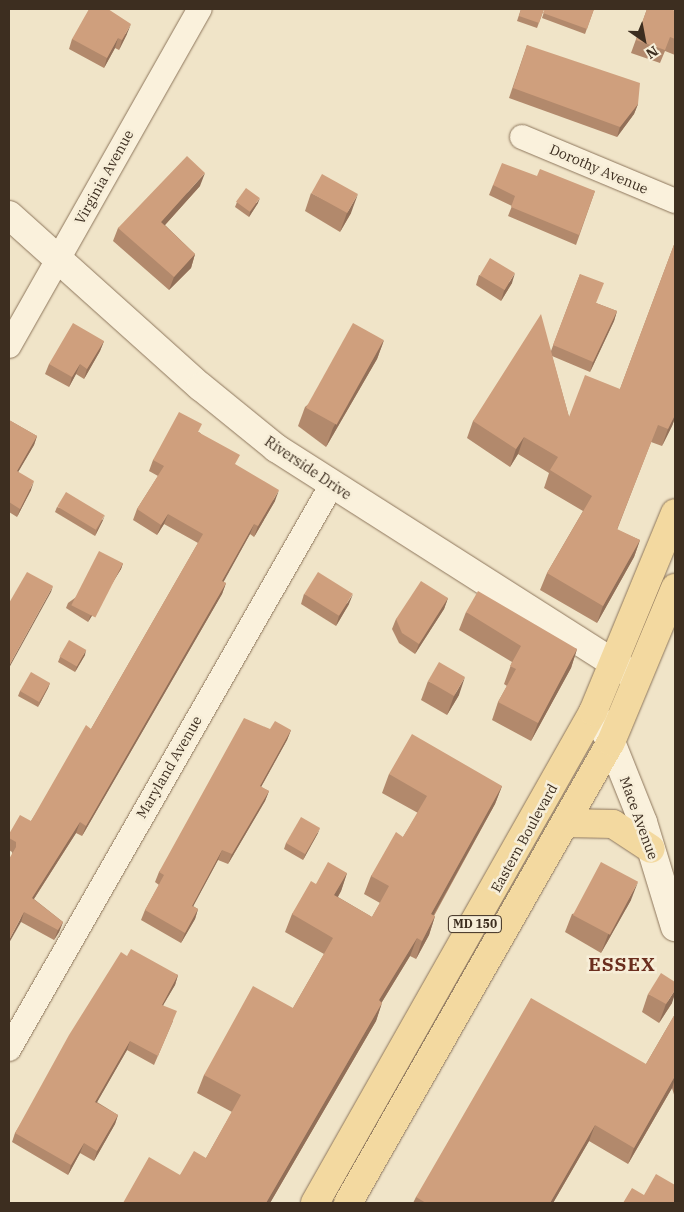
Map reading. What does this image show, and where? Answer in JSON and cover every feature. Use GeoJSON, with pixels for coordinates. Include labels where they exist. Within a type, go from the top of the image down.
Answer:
{"type":"FeatureCollection","features":[{"type":"Feature","properties":{"kind":"main road","name":"Eastern Boulevard"},"geometry":{"type":"LineString","coordinates":[[316,1203],[593,712],[615,664],[675,513]]}},
{"type":"Feature","properties":{"kind":"main road","name":"Eastern Boulevard"},"geometry":{"type":"LineString","coordinates":[[348,1203],[567,823],[611,742],[639,679],[675,588]]}},
{"type":"Feature","properties":{"kind":"main road"},"geometry":{"type":"LineString","coordinates":[[567,823],[613,824],[651,849]]}},
{"type":"Feature","properties":{"kind":"main road"},"geometry":{"type":"LineString","coordinates":[[355,1135],[380,1149]]}},
{"type":"Feature","properties":{"kind":"street","name":"Virginia Avenue"},"geometry":{"type":"LineString","coordinates":[[9,346],[200,9]]}},
{"type":"Feature","properties":{"kind":"street","name":"Dorothy Avenue"},"geometry":{"type":"LineString","coordinates":[[522,137],[675,201]]}},
{"type":"Feature","properties":{"kind":"street","name":"Riverside Drive"},"geometry":{"type":"LineString","coordinates":[[9,215],[220,404],[331,486],[639,679]]}},
{"type":"Feature","properties":{"kind":"street","name":"Maryland Avenue"},"geometry":{"type":"LineString","coordinates":[[9,1049],[331,486]]}},
{"type":"Feature","properties":{"kind":"street","name":"Mace Avenue"},"geometry":{"type":"LineString","coordinates":[[593,712],[611,742],[651,849],[675,927]]}},
{"type":"Feature","properties":{"kind":"building"},"geometry":{"type":"Polygon","coordinates":[[[89,9],[108,9],[131,24],[122,40],[118,38],[107,58],[72,39],[89,9]]]}},
{"type":"Feature","properties":{"kind":"building"},"geometry":{"type":"Polygon","coordinates":[[[521,9],[544,9],[539,23],[519,16],[521,9]]]}},
{"type":"Feature","properties":{"kind":"building"},"geometry":{"type":"Polygon","coordinates":[[[545,9],[594,9],[587,29],[543,13],[545,9]]]}},
{"type":"Feature","properties":{"kind":"building"},"geometry":{"type":"Polygon","coordinates":[[[647,9],[671,9],[675,11],[675,39],[670,37],[665,50],[636,40],[647,9]]]}},
{"type":"Feature","properties":{"kind":"building"},"geometry":{"type":"Polygon","coordinates":[[[527,45],[640,83],[638,104],[620,127],[513,88],[527,45]]]}},
{"type":"Feature","properties":{"kind":"building"},"geometry":{"type":"Polygon","coordinates":[[[187,156],[205,173],[161,222],[195,254],[174,277],[118,228],[187,156]]]}},
{"type":"Feature","properties":{"kind":"building"},"geometry":{"type":"Polygon","coordinates":[[[502,163],[537,176],[540,169],[595,191],[579,235],[511,207],[515,196],[493,185],[502,163]]]}},
{"type":"Feature","properties":{"kind":"building"},"geometry":{"type":"Polygon","coordinates":[[[322,174],[358,194],[347,213],[311,193],[322,174]]]}},
{"type":"Feature","properties":{"kind":"building"},"geometry":{"type":"Polygon","coordinates":[[[246,188],[260,198],[250,212],[236,202],[246,188]]]}},
{"type":"Feature","properties":{"kind":"building"},"geometry":{"type":"Polygon","coordinates":[[[675,242],[675,415],[668,429],[658,425],[617,529],[640,540],[603,606],[547,573],[592,496],[550,470],[558,457],[524,437],[516,449],[473,421],[541,314],[569,417],[585,375],[620,389],[675,242]]]}},
{"type":"Feature","properties":{"kind":"building"},"geometry":{"type":"Polygon","coordinates":[[[490,258],[515,273],[505,290],[480,275],[490,258]]]}},
{"type":"Feature","properties":{"kind":"building"},"geometry":{"type":"Polygon","coordinates":[[[580,274],[604,283],[596,303],[617,311],[593,362],[553,345],[580,274]]]}},
{"type":"Feature","properties":{"kind":"building"},"geometry":{"type":"Polygon","coordinates":[[[73,323],[104,341],[87,369],[80,364],[72,377],[49,364],[73,323]]]}},
{"type":"Feature","properties":{"kind":"building"},"geometry":{"type":"Polygon","coordinates":[[[353,323],[384,340],[337,425],[306,408],[353,323]]]}},
{"type":"Feature","properties":{"kind":"building"},"geometry":{"type":"Polygon","coordinates":[[[179,412],[202,424],[198,432],[240,455],[235,464],[279,490],[258,526],[254,524],[222,581],[226,583],[86,826],[80,822],[32,898],[63,922],[58,930],[24,912],[9,940],[9,859],[16,847],[16,842],[9,838],[9,834],[20,815],[31,821],[86,725],[91,729],[203,534],[168,514],[161,525],[137,509],[164,466],[153,460],[179,412]]]}},
{"type":"Feature","properties":{"kind":"building"},"geometry":{"type":"Polygon","coordinates":[[[9,420],[37,436],[17,471],[34,481],[20,509],[9,502],[9,420]]]}},
{"type":"Feature","properties":{"kind":"building"},"geometry":{"type":"Polygon","coordinates":[[[66,492],[105,515],[96,530],[57,507],[66,492]]]}},
{"type":"Feature","properties":{"kind":"building"},"geometry":{"type":"Polygon","coordinates":[[[99,551],[123,563],[95,618],[71,605],[99,551]]]}},
{"type":"Feature","properties":{"kind":"building"},"geometry":{"type":"Polygon","coordinates":[[[27,572],[53,586],[10,664],[9,603],[27,572]]]}},
{"type":"Feature","properties":{"kind":"building"},"geometry":{"type":"Polygon","coordinates":[[[318,572],[353,594],[339,616],[304,594],[318,572]]]}},
{"type":"Feature","properties":{"kind":"building"},"geometry":{"type":"Polygon","coordinates":[[[421,581],[448,598],[419,644],[402,633],[396,619],[421,581]]]}},
{"type":"Feature","properties":{"kind":"building"},"geometry":{"type":"Polygon","coordinates":[[[478,591],[577,649],[538,723],[498,702],[516,669],[510,666],[521,646],[466,612],[478,591]]]}},
{"type":"Feature","properties":{"kind":"building"},"geometry":{"type":"Polygon","coordinates":[[[69,640],[86,650],[77,666],[60,656],[69,640]]]}},
{"type":"Feature","properties":{"kind":"building"},"geometry":{"type":"Polygon","coordinates":[[[439,662],[465,677],[454,696],[428,681],[439,662]]]}},
{"type":"Feature","properties":{"kind":"building"},"geometry":{"type":"Polygon","coordinates":[[[31,672],[50,683],[39,702],[20,691],[31,672]]]}},
{"type":"Feature","properties":{"kind":"building"},"geometry":{"type":"Polygon","coordinates":[[[244,718],[270,729],[275,721],[291,730],[260,786],[269,791],[232,854],[222,850],[192,906],[198,909],[185,933],[145,910],[164,875],[159,872],[244,718]]]}},
{"type":"Feature","properties":{"kind":"building"},"geometry":{"type":"Polygon","coordinates":[[[412,734],[502,786],[431,914],[435,916],[422,941],[417,938],[379,1000],[382,1003],[266,1203],[123,1203],[149,1157],[180,1175],[194,1151],[206,1158],[241,1095],[204,1075],[253,986],[293,1008],[333,938],[292,914],[311,881],[316,884],[328,862],[347,873],[334,895],[372,917],[389,886],[371,876],[396,832],[403,837],[427,796],[389,774],[412,734]]]}},
{"type":"Feature","properties":{"kind":"building"},"geometry":{"type":"Polygon","coordinates":[[[301,817],[320,828],[305,854],[286,843],[301,817]]]}},
{"type":"Feature","properties":{"kind":"building"},"geometry":{"type":"Polygon","coordinates":[[[601,862],[638,882],[610,935],[573,915],[601,862]]]}},
{"type":"Feature","properties":{"kind":"building"},"geometry":{"type":"Polygon","coordinates":[[[131,949],[178,975],[162,1005],[177,1011],[158,1056],[130,1041],[95,1102],[118,1115],[97,1151],[84,1143],[71,1165],[15,1133],[69,1035],[121,952],[127,956],[131,949]]]}},
{"type":"Feature","properties":{"kind":"building"},"geometry":{"type":"Polygon","coordinates":[[[661,973],[675,982],[675,990],[666,1004],[648,994],[661,973]]]}},
{"type":"Feature","properties":{"kind":"building"},"geometry":{"type":"Polygon","coordinates":[[[531,998],[646,1064],[675,1014],[675,1076],[634,1148],[595,1125],[550,1203],[426,1203],[416,1197],[531,998]]]}},
{"type":"Feature","properties":{"kind":"building"},"geometry":{"type":"Polygon","coordinates":[[[656,1174],[675,1185],[675,1203],[623,1203],[632,1188],[644,1195],[656,1174]]]}},
{"type":"Feature","properties":{"kind":"district","name":"ESSEX"},"geometry":{"type":"Point","coordinates":[622,965]}}]}
